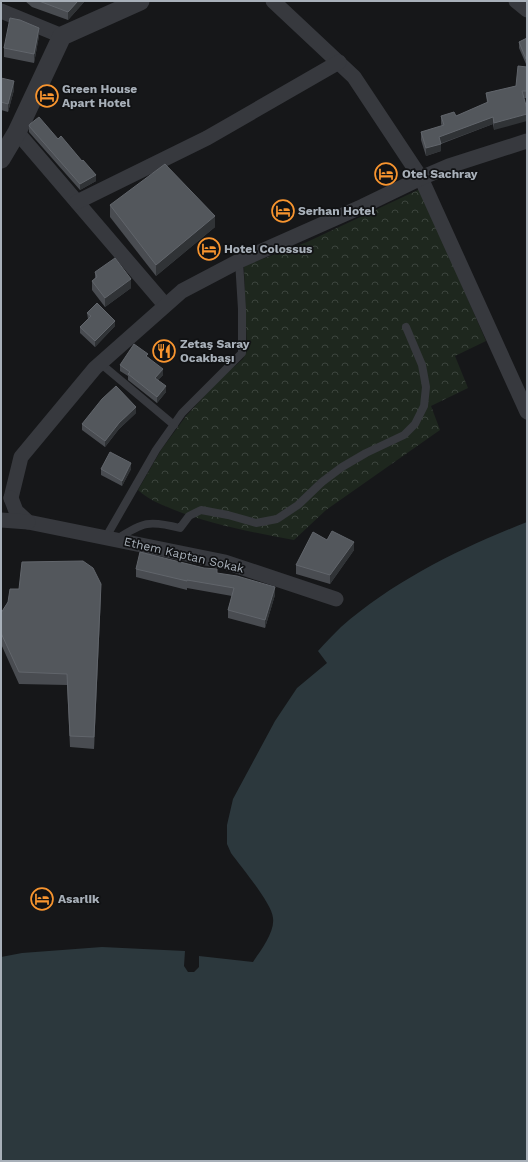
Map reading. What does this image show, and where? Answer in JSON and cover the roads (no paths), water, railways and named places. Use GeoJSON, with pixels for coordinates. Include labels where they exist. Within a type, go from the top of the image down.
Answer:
{"type":"FeatureCollection","features":[{"type":"Feature","properties":{"kind":"street"},"geometry":{"type":"LineString","coordinates":[[1,160],[17,132],[62,36],[140,1]]}},
{"type":"Feature","properties":{"kind":"street"},"geometry":{"type":"LineString","coordinates":[[273,1],[354,77],[421,178],[527,412]]}},
{"type":"Feature","properties":{"kind":"street"},"geometry":{"type":"LineString","coordinates":[[516,1],[527,10]]}},
{"type":"Feature","properties":{"kind":"street"},"geometry":{"type":"LineString","coordinates":[[1,11],[62,36]]}},
{"type":"Feature","properties":{"kind":"street"},"geometry":{"type":"LineString","coordinates":[[77,202],[207,138],[339,62]]}},
{"type":"Feature","properties":{"kind":"street"},"geometry":{"type":"LineString","coordinates":[[17,132],[165,305]]}},
{"type":"Feature","properties":{"kind":"street"},"geometry":{"type":"LineString","coordinates":[[28,522],[16,511],[6,498],[21,457],[94,368],[182,291],[239,261],[363,206],[421,178],[449,166],[527,141]]}},
{"type":"Feature","properties":{"kind":"street","name":"Ethem Kaptan Sokak"},"geometry":{"type":"LineString","coordinates":[[1,520],[28,522],[225,562],[336,599]]}},
{"type":"Feature","properties":{"kind":"lane"},"geometry":{"type":"LineString","coordinates":[[111,538],[156,450],[182,413],[239,357],[242,352],[242,309],[239,261]]}},
{"type":"Feature","properties":{"kind":"lane"},"geometry":{"type":"LineString","coordinates":[[111,538],[136,527],[151,523],[164,524],[180,528],[189,516],[201,510],[228,515],[256,523],[277,519],[298,505],[322,482],[342,467],[366,453],[404,435],[415,424],[424,406],[426,387],[422,366],[406,327]]}},
{"type":"Feature","properties":{"kind":"lane"},"geometry":{"type":"LineString","coordinates":[[100,363],[174,425]]}},
{"type":"Feature","properties":{"kind":"place","name":"Green House Apart Hotel"},"geometry":{"type":"Point","coordinates":[47,96]}},
{"type":"Feature","properties":{"kind":"place","name":"Otel Sachray"},"geometry":{"type":"Point","coordinates":[386,174]}},
{"type":"Feature","properties":{"kind":"place","name":"Serhan Hotel"},"geometry":{"type":"Point","coordinates":[283,211]}},
{"type":"Feature","properties":{"kind":"place","name":"Hotel Colossus"},"geometry":{"type":"Point","coordinates":[209,249]}},
{"type":"Feature","properties":{"kind":"place","name":"Zetaş Saray Ocakbaşı"},"geometry":{"type":"Point","coordinates":[164,351]}},
{"type":"Feature","properties":{"kind":"place","name":"Asarlik"},"geometry":{"type":"Point","coordinates":[42,899]}}]}
